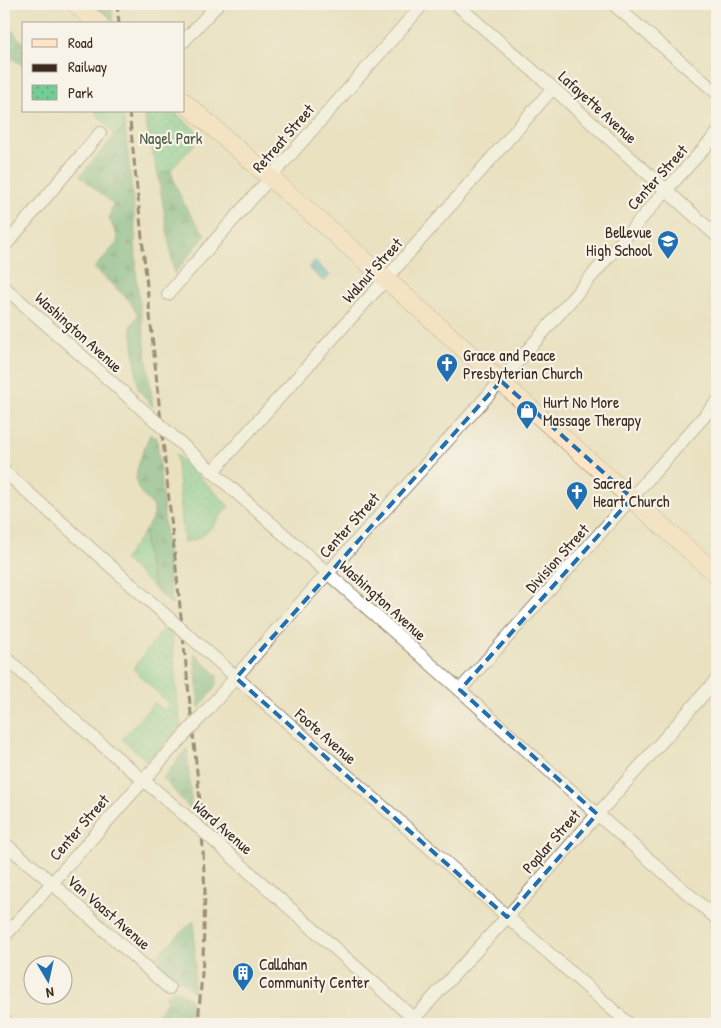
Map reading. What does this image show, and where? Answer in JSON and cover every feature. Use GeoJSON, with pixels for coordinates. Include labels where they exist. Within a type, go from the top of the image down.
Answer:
{"type":"FeatureCollection","features":[{"type":"Feature","properties":{"kind":"street"},"geometry":{"type":"LineString","coordinates":[[75,4],[97,22]]}},
{"type":"Feature","properties":{"kind":"street"},"geometry":{"type":"LineString","coordinates":[[185,40],[218,4]]}},
{"type":"Feature","properties":{"kind":"street","name":"Retreat Street"},"geometry":{"type":"LineString","coordinates":[[168,294],[423,4]]}},
{"type":"Feature","properties":{"kind":"street","name":"Lafayette Avenue"},"geometry":{"type":"LineString","coordinates":[[456,4],[554,88],[717,236]]}},
{"type":"Feature","properties":{"kind":"street"},"geometry":{"type":"LineString","coordinates":[[613,4],[717,93]]}},
{"type":"Feature","properties":{"kind":"street","name":"Walnut Street"},"geometry":{"type":"LineString","coordinates":[[213,471],[386,279],[554,88]]}},
{"type":"Feature","properties":{"kind":"street"},"geometry":{"type":"LineString","coordinates":[[185,103],[501,381],[717,575]]}},
{"type":"Feature","properties":{"kind":"street"},"geometry":{"type":"LineString","coordinates":[[4,247],[100,133]]}},
{"type":"Feature","properties":{"kind":"street","name":"Center Street"},"geometry":{"type":"LineString","coordinates":[[4,937],[501,381],[717,134]]}},
{"type":"Feature","properties":{"kind":"street","name":"Washington Avenue"},"geometry":{"type":"LineString","coordinates":[[4,287],[717,919]]}},
{"type":"Feature","properties":{"kind":"street","name":"Division Street"},"geometry":{"type":"LineString","coordinates":[[460,690],[717,402]]}},
{"type":"Feature","properties":{"kind":"street","name":"Foote Avenue"},"geometry":{"type":"LineString","coordinates":[[4,471],[628,1024]]}},
{"type":"Feature","properties":{"kind":"street","name":"Ward Avenue"},"geometry":{"type":"LineString","coordinates":[[4,656],[220,846],[414,1022]]}},
{"type":"Feature","properties":{"kind":"street","name":"Poplar Street"},"geometry":{"type":"LineString","coordinates":[[414,1022],[717,680]]}},
{"type":"Feature","properties":{"kind":"street","name":"Van Voast Avenue"},"geometry":{"type":"LineString","coordinates":[[4,843],[169,988]]}},
{"type":"Feature","properties":{"kind":"highlighted area"},"geometry":{"type":"Polygon","coordinates":[[[501,381],[632,498],[460,690],[597,814],[507,917],[236,678],[501,381]]]}},
{"type":"Feature","properties":{"kind":"green space"},"geometry":{"type":"Polygon","coordinates":[[[92,4],[111,4],[113,21],[92,4]]]}},
{"type":"Feature","properties":{"kind":"green space"},"geometry":{"type":"Polygon","coordinates":[[[4,21],[22,42],[22,65],[4,53],[4,21]]]}},
{"type":"Feature","properties":{"kind":"green space"},"geometry":{"type":"Polygon","coordinates":[[[96,112],[123,112],[125,126],[114,136],[96,112]]]}},
{"type":"Feature","properties":{"kind":"green space","name":"Nagel Park"},"geometry":{"type":"Polygon","coordinates":[[[143,112],[174,112],[202,136],[171,170],[158,174],[143,112]]]}},
{"type":"Feature","properties":{"kind":"green space"},"geometry":{"type":"Polygon","coordinates":[[[125,126],[134,210],[137,281],[153,407],[138,389],[131,326],[138,315],[129,300],[94,268],[116,244],[118,238],[109,218],[113,204],[80,176],[125,126]]]}},
{"type":"Feature","properties":{"kind":"green space"},"geometry":{"type":"Polygon","coordinates":[[[171,170],[185,205],[206,235],[174,274],[158,174],[171,170]]]}},
{"type":"Feature","properties":{"kind":"green space"},"geometry":{"type":"Polygon","coordinates":[[[150,434],[157,438],[172,605],[154,588],[147,561],[144,532],[154,515],[154,507],[140,491],[136,479],[140,459],[150,434]]]}},
{"type":"Feature","properties":{"kind":"green space"},"geometry":{"type":"Polygon","coordinates":[[[176,454],[229,506],[205,534],[192,541],[184,542],[176,454]]]}},
{"type":"Feature","properties":{"kind":"green space"},"geometry":{"type":"Polygon","coordinates":[[[144,532],[147,561],[154,588],[124,559],[144,532]]]}},
{"type":"Feature","properties":{"kind":"green space"},"geometry":{"type":"Polygon","coordinates":[[[164,628],[172,635],[181,726],[147,761],[122,739],[154,703],[163,709],[168,709],[167,702],[133,669],[164,628]]]}},
{"type":"Feature","properties":{"kind":"green space"},"geometry":{"type":"Polygon","coordinates":[[[194,652],[217,675],[214,689],[199,708],[194,652]]]}},
{"type":"Feature","properties":{"kind":"green space"},"geometry":{"type":"Polygon","coordinates":[[[187,748],[192,811],[163,778],[187,748]]]}},
{"type":"Feature","properties":{"kind":"green space"},"geometry":{"type":"Polygon","coordinates":[[[194,920],[195,966],[193,992],[181,980],[173,981],[152,960],[194,920]]]}},
{"type":"Feature","properties":{"kind":"green space"},"geometry":{"type":"Polygon","coordinates":[[[174,988],[191,1000],[189,1024],[147,1024],[160,1011],[168,999],[165,997],[174,988]]]}},
{"type":"Feature","properties":{"kind":"water"},"geometry":{"type":"Polygon","coordinates":[[[314,261],[330,275],[324,282],[308,268],[314,261]]]}},
{"type":"Feature","properties":{"kind":"railway"},"geometry":{"type":"LineString","coordinates":[[117,4],[119,22]]}},
{"type":"Feature","properties":{"kind":"railway"},"geometry":{"type":"LineString","coordinates":[[129,112],[201,811],[205,892],[203,960],[198,1024]]}},
{"type":"Feature","properties":{"kind":"place","name":"Bellevue High School"},"geometry":{"type":"Point","coordinates":[668,260]}},
{"type":"Feature","properties":{"kind":"place","name":"Grace and Peace Presbyterian Church"},"geometry":{"type":"Point","coordinates":[447,383]}},
{"type":"Feature","properties":{"kind":"place","name":"Hurt No More Massage Therapy"},"geometry":{"type":"Point","coordinates":[527,430]}},
{"type":"Feature","properties":{"kind":"place","name":"Sacred Heart Church"},"geometry":{"type":"Point","coordinates":[577,511]}},
{"type":"Feature","properties":{"kind":"place","name":"Callahan Community Center"},"geometry":{"type":"Point","coordinates":[243,992]}}]}
